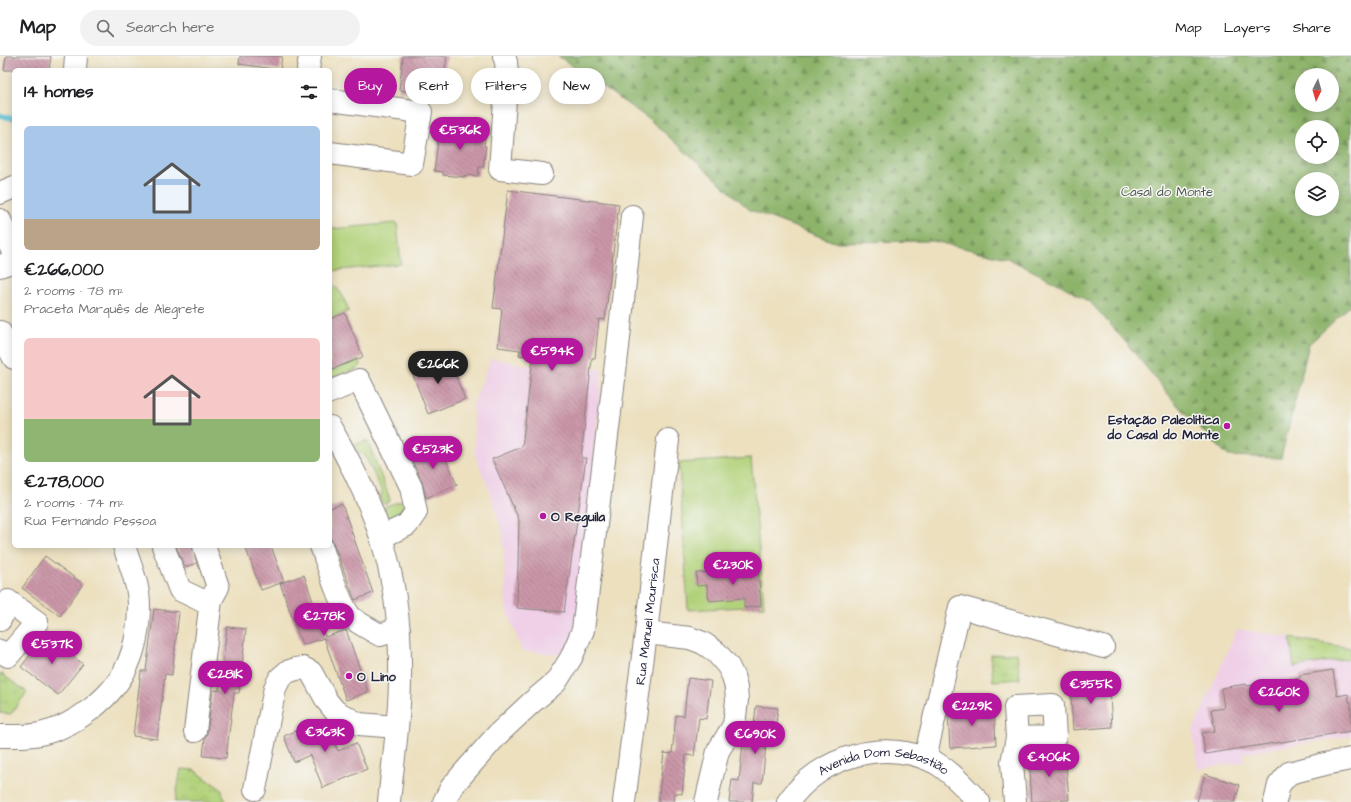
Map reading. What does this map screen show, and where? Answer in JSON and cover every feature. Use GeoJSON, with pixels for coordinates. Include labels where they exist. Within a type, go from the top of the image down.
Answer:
{"type":"FeatureCollection","features":[{"type":"Feature","properties":{"kind":"street"},"geometry":{"type":"LineString","coordinates":[[74,68],[76,56]]}},
{"type":"Feature","properties":{"kind":"street"},"geometry":{"type":"LineString","coordinates":[[308,68],[310,56]]}},
{"type":"Feature","properties":{"kind":"street"},"geometry":{"type":"LineString","coordinates":[[504,56],[507,74],[500,169],[542,174]]}},
{"type":"Feature","properties":{"kind":"street"},"geometry":{"type":"LineString","coordinates":[[332,100],[420,112],[412,164],[332,153]]}},
{"type":"Feature","properties":{"kind":"street"},"geometry":{"type":"LineString","coordinates":[[0,193],[12,189]]}},
{"type":"Feature","properties":{"kind":"street"},"geometry":{"type":"LineString","coordinates":[[444,802],[451,788],[498,734],[556,682],[571,658],[583,630],[618,347],[632,216]]}},
{"type":"Feature","properties":{"kind":"street"},"geometry":{"type":"LineString","coordinates":[[0,220],[12,254],[0,266]]}},
{"type":"Feature","properties":{"kind":"street"},"geometry":{"type":"LineString","coordinates":[[0,332],[12,354]]}},
{"type":"Feature","properties":{"kind":"street"},"geometry":{"type":"LineString","coordinates":[[332,391],[359,380],[411,487],[416,512],[407,525],[381,537]]}},
{"type":"Feature","properties":{"kind":"street"},"geometry":{"type":"LineString","coordinates":[[332,431],[366,497],[381,537],[394,592],[399,630],[400,679],[397,727],[389,802]]}},
{"type":"Feature","properties":{"kind":"street","name":"Rua Manuel Mourisca"},"geometry":{"type":"LineString","coordinates":[[624,802],[646,633],[668,440]]}},
{"type":"Feature","properties":{"kind":"street"},"geometry":{"type":"LineString","coordinates":[[0,736],[40,734],[61,728],[82,717],[120,680],[128,665],[136,640],[139,604],[136,582],[125,548]]}},
{"type":"Feature","properties":{"kind":"street"},"geometry":{"type":"LineString","coordinates":[[164,548],[180,590],[201,600],[211,600]]}},
{"type":"Feature","properties":{"kind":"street"},"geometry":{"type":"LineString","coordinates":[[195,732],[211,600],[218,587],[205,548]]}},
{"type":"Feature","properties":{"kind":"street"},"geometry":{"type":"LineString","coordinates":[[322,548],[344,607],[351,616],[380,635],[399,630]]}},
{"type":"Feature","properties":{"kind":"street"},"geometry":{"type":"LineString","coordinates":[[0,620],[8,601],[37,622],[8,656],[0,651]]}},
{"type":"Feature","properties":{"kind":"street"},"geometry":{"type":"LineString","coordinates":[[925,758],[960,607],[1103,647]]}},
{"type":"Feature","properties":{"kind":"street"},"geometry":{"type":"LineString","coordinates":[[646,633],[690,638],[703,643],[716,652],[728,666],[733,676],[737,700],[734,725],[718,751],[706,802]]}},
{"type":"Feature","properties":{"kind":"street"},"geometry":{"type":"LineString","coordinates":[[255,789],[274,688],[280,678],[287,672],[296,668],[303,668],[311,672],[327,701],[335,711],[359,724],[397,727]]}},
{"type":"Feature","properties":{"kind":"street"},"geometry":{"type":"LineString","coordinates":[[1015,802],[1012,762],[1017,738]]}},
{"type":"Feature","properties":{"kind":"street","name":"Avenida Dom Sebastião"},"geometry":{"type":"LineString","coordinates":[[788,802],[796,790],[816,773],[845,758],[877,751],[904,753],[925,758],[951,773],[979,802]]}},
{"type":"Feature","properties":{"kind":"street"},"geometry":{"type":"LineString","coordinates":[[1275,802],[1279,785],[1289,773],[1351,759]]}},
{"type":"Feature","properties":{"kind":"shaded area","name":"O Reguila"},"geometry":{"type":"Polygon","coordinates":[[[491,358],[531,366],[602,369],[580,606],[567,655],[522,651],[506,608],[503,535],[490,492],[475,455],[473,405],[491,358]]]}},
{"type":"Feature","properties":{"kind":"shaded area"},"geometry":{"type":"Polygon","coordinates":[[[1237,629],[1351,647],[1351,736],[1244,753],[1245,762],[1198,769],[1193,731],[1237,629]]]}},
{"type":"Feature","properties":{"kind":"green space","name":"Casal do Monte"},"geometry":{"type":"Polygon","coordinates":[[[558,56],[1351,56],[1351,305],[1309,344],[1281,458],[1228,456],[1178,406],[1118,333],[1091,303],[1061,285],[1007,258],[933,241],[834,242],[750,210],[649,119],[605,89],[605,68],[575,68],[558,56]]]}},
{"type":"Feature","properties":{"kind":"green space"},"geometry":{"type":"Polygon","coordinates":[[[397,223],[401,264],[332,271],[332,229],[397,223]]]}},
{"type":"Feature","properties":{"kind":"green space"},"geometry":{"type":"Polygon","coordinates":[[[332,283],[342,294],[349,311],[332,317],[332,283]]]}},
{"type":"Feature","properties":{"kind":"green space"},"geometry":{"type":"Polygon","coordinates":[[[359,360],[361,365],[357,369],[332,378],[332,370],[359,360]]]}},
{"type":"Feature","properties":{"kind":"green space"},"geometry":{"type":"Polygon","coordinates":[[[367,440],[390,499],[390,501],[385,504],[382,503],[380,499],[382,492],[365,455],[358,452],[355,445],[367,440]]]}},
{"type":"Feature","properties":{"kind":"green space"},"geometry":{"type":"Polygon","coordinates":[[[751,458],[764,606],[688,610],[679,463],[751,458]]]}},
{"type":"Feature","properties":{"kind":"green space"},"geometry":{"type":"Polygon","coordinates":[[[404,501],[407,509],[396,521],[389,518],[385,513],[384,508],[404,501]]]}},
{"type":"Feature","properties":{"kind":"green space"},"geometry":{"type":"Polygon","coordinates":[[[1290,638],[1351,648],[1351,658],[1294,667],[1290,638]]]}},
{"type":"Feature","properties":{"kind":"green space"},"geometry":{"type":"Polygon","coordinates":[[[1017,653],[1020,679],[993,681],[991,655],[1017,653]]]}},
{"type":"Feature","properties":{"kind":"green space"},"geometry":{"type":"Polygon","coordinates":[[[0,673],[27,692],[11,714],[0,713],[0,673]]]}},
{"type":"Feature","properties":{"kind":"green space"},"geometry":{"type":"Polygon","coordinates":[[[181,769],[194,770],[221,789],[226,802],[175,802],[181,769]]]}},
{"type":"Feature","properties":{"kind":"building"},"geometry":{"type":"Polygon","coordinates":[[[6,56],[51,56],[49,68],[12,68],[12,70],[4,70],[6,56]]]}},
{"type":"Feature","properties":{"kind":"building"},"geometry":{"type":"Polygon","coordinates":[[[240,56],[282,56],[280,68],[266,68],[239,64],[240,56]]]}},
{"type":"Feature","properties":{"kind":"building"},"geometry":{"type":"Polygon","coordinates":[[[403,56],[447,56],[445,68],[405,68],[405,91],[399,90],[403,56]]]}},
{"type":"Feature","properties":{"kind":"building"},"geometry":{"type":"Polygon","coordinates":[[[457,125],[477,128],[477,130],[486,132],[483,167],[479,167],[478,176],[465,175],[464,177],[443,175],[443,172],[434,171],[439,135],[442,126],[457,127],[457,125]]]}},
{"type":"Feature","properties":{"kind":"building"},"geometry":{"type":"Polygon","coordinates":[[[508,190],[619,204],[605,320],[599,319],[595,358],[592,358],[581,458],[586,458],[564,612],[517,608],[519,520],[492,459],[522,447],[533,357],[519,355],[520,350],[498,347],[502,309],[493,308],[508,190]]]}},
{"type":"Feature","properties":{"kind":"building"},"geometry":{"type":"Polygon","coordinates":[[[345,313],[363,357],[332,369],[332,318],[345,313]]]}},
{"type":"Feature","properties":{"kind":"building"},"geometry":{"type":"Polygon","coordinates":[[[447,356],[465,399],[428,414],[411,370],[447,356]]]}},
{"type":"Feature","properties":{"kind":"building"},"geometry":{"type":"Polygon","coordinates":[[[439,442],[457,485],[426,498],[422,482],[409,454],[439,442]]]}},
{"type":"Feature","properties":{"kind":"building"},"geometry":{"type":"Polygon","coordinates":[[[342,504],[373,593],[355,600],[332,541],[332,507],[342,504]]]}},
{"type":"Feature","properties":{"kind":"building"},"geometry":{"type":"Polygon","coordinates":[[[177,548],[193,548],[197,563],[185,567],[177,548]]]}},
{"type":"Feature","properties":{"kind":"building"},"geometry":{"type":"Polygon","coordinates":[[[246,548],[272,548],[284,582],[261,590],[246,548]]]}},
{"type":"Feature","properties":{"kind":"building"},"geometry":{"type":"Polygon","coordinates":[[[45,556],[83,584],[60,616],[22,588],[45,556]]]}},
{"type":"Feature","properties":{"kind":"building"},"geometry":{"type":"Polygon","coordinates":[[[758,569],[761,606],[744,608],[744,598],[709,601],[707,585],[697,586],[696,573],[758,569]]]}},
{"type":"Feature","properties":{"kind":"building"},"geometry":{"type":"Polygon","coordinates":[[[304,575],[325,637],[346,630],[368,692],[346,700],[324,638],[302,645],[280,583],[304,575]]]}},
{"type":"Feature","properties":{"kind":"building"},"geometry":{"type":"Polygon","coordinates":[[[154,609],[179,612],[172,675],[165,674],[157,739],[133,736],[141,671],[146,671],[154,609]]]}},
{"type":"Feature","properties":{"kind":"building"},"geometry":{"type":"Polygon","coordinates":[[[227,627],[246,629],[239,693],[234,693],[226,758],[203,756],[213,690],[219,691],[227,627]]]}},
{"type":"Feature","properties":{"kind":"building"},"geometry":{"type":"Polygon","coordinates":[[[45,635],[83,664],[58,695],[21,667],[45,635]]]}},
{"type":"Feature","properties":{"kind":"building"},"geometry":{"type":"Polygon","coordinates":[[[1333,670],[1337,696],[1348,694],[1349,702],[1351,702],[1351,731],[1205,754],[1202,733],[1215,731],[1211,710],[1224,708],[1221,688],[1246,684],[1247,686],[1300,678],[1300,675],[1333,670]]]}},
{"type":"Feature","properties":{"kind":"building"},"geometry":{"type":"Polygon","coordinates":[[[688,678],[711,681],[706,719],[699,718],[694,756],[686,755],[682,794],[675,793],[674,802],[658,802],[664,753],[672,754],[676,715],[684,716],[688,678]]]}},
{"type":"Feature","properties":{"kind":"building"},"geometry":{"type":"Polygon","coordinates":[[[1109,680],[1112,727],[1073,730],[1070,683],[1109,680]]]}},
{"type":"Feature","properties":{"kind":"building"},"geometry":{"type":"Polygon","coordinates":[[[756,706],[778,708],[773,746],[766,745],[762,783],[754,783],[752,802],[729,802],[732,780],[739,781],[743,743],[752,744],[756,706]]]}},
{"type":"Feature","properties":{"kind":"building"},"geometry":{"type":"Polygon","coordinates":[[[994,706],[996,745],[950,748],[949,709],[994,706]]]}},
{"type":"Feature","properties":{"kind":"building"},"geometry":{"type":"Polygon","coordinates":[[[324,719],[338,751],[356,743],[367,769],[323,788],[310,755],[294,762],[284,736],[324,719]]]}},
{"type":"Feature","properties":{"kind":"building"},"geometry":{"type":"Polygon","coordinates":[[[1065,753],[1069,800],[1032,802],[1029,756],[1065,753]]]}},
{"type":"Feature","properties":{"kind":"building"},"geometry":{"type":"Polygon","coordinates":[[[1205,774],[1240,785],[1235,802],[1197,802],[1205,774]]]}},
{"type":"Feature","properties":{"kind":"waterway"},"geometry":{"type":"LineString","coordinates":[[0,115],[12,118]]}},
{"type":"Feature","properties":{"kind":"place","name":"Estação Paleolítica do Casal do Monte"},"geometry":{"type":"Point","coordinates":[1227,426]}},
{"type":"Feature","properties":{"kind":"place","name":"O Reguila"},"geometry":{"type":"Point","coordinates":[543,516]}},
{"type":"Feature","properties":{"kind":"place","name":"O Lino"},"geometry":{"type":"Point","coordinates":[349,676]}}]}
